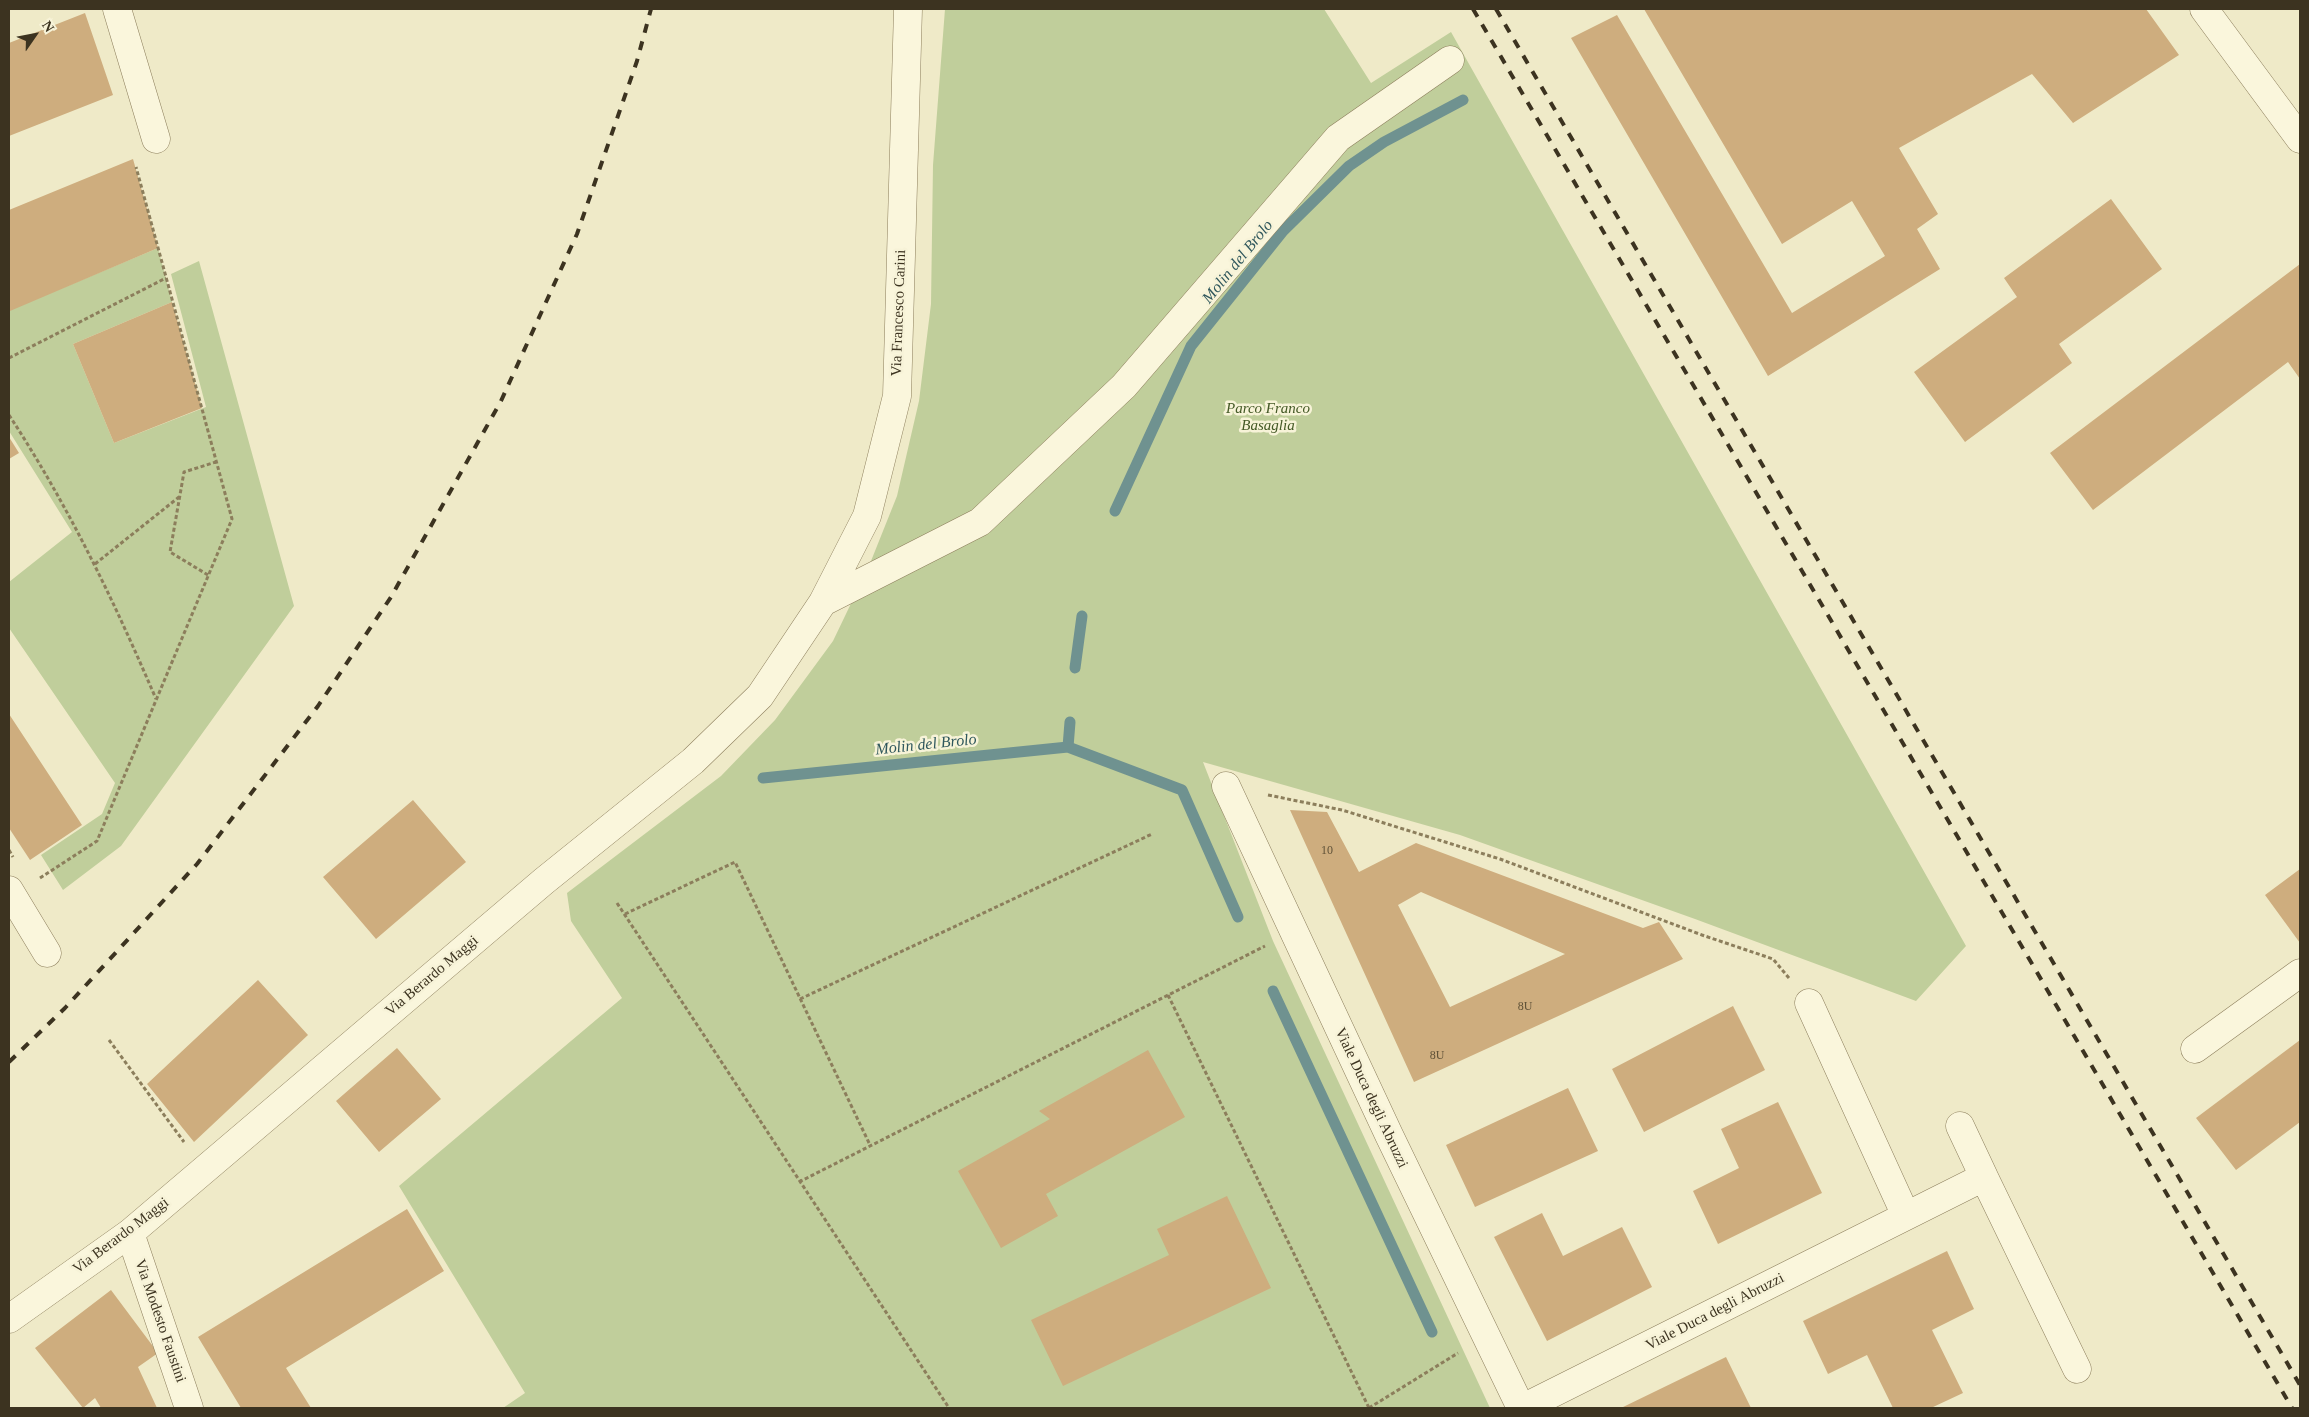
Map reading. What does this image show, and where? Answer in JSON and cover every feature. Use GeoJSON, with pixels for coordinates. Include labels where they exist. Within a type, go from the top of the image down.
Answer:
{"type":"FeatureCollection","features":[{"type":"Feature","properties":{"kind":"street"},"geometry":{"type":"LineString","coordinates":[[117,9],[156,139]]}},
{"type":"Feature","properties":{"kind":"street","name":"Via Francesco Carini"},"geometry":{"type":"LineString","coordinates":[[823,602],[868,516],[897,396],[908,9]]}},
{"type":"Feature","properties":{"kind":"street"},"geometry":{"type":"LineString","coordinates":[[2204,9],[2300,139]]}},
{"type":"Feature","properties":{"kind":"street"},"geometry":{"type":"LineString","coordinates":[[823,602],[980,522],[1124,386],[1338,138],[1450,60]]}},
{"type":"Feature","properties":{"kind":"street","name":"Via Berardo Maggi"},"geometry":{"type":"LineString","coordinates":[[9,1319],[130,1233],[544,881],[693,761],[760,696],[823,602]]}},
{"type":"Feature","properties":{"kind":"street","name":"Viale Duca degli Abruzzi"},"geometry":{"type":"LineString","coordinates":[[1226,786],[1293,932],[1522,1408],[1984,1177]]}},
{"type":"Feature","properties":{"kind":"street"},"geometry":{"type":"LineString","coordinates":[[11,894],[47,953]]}},
{"type":"Feature","properties":{"kind":"street"},"geometry":{"type":"LineString","coordinates":[[2195,1049],[2300,974]]}},
{"type":"Feature","properties":{"kind":"street"},"geometry":{"type":"LineString","coordinates":[[1810,1003],[1906,1216]]}},
{"type":"Feature","properties":{"kind":"street"},"geometry":{"type":"LineString","coordinates":[[1960,1126],[2077,1369]]}},
{"type":"Feature","properties":{"kind":"street","name":"Via Modesto Faustini"},"geometry":{"type":"LineString","coordinates":[[130,1233],[189,1408]]}},
{"type":"Feature","properties":{"kind":"path"},"geometry":{"type":"LineString","coordinates":[[11,894],[97,841],[232,519],[133,158],[156,139]]}},
{"type":"Feature","properties":{"kind":"path"},"geometry":{"type":"LineString","coordinates":[[9,358],[166,278]]}},
{"type":"Feature","properties":{"kind":"path"},"geometry":{"type":"LineString","coordinates":[[9,415],[40,462],[95,564],[118,610],[156,699]]}},
{"type":"Feature","properties":{"kind":"path"},"geometry":{"type":"LineString","coordinates":[[208,575],[170,552],[184,472],[216,462]]}},
{"type":"Feature","properties":{"kind":"path"},"geometry":{"type":"LineString","coordinates":[[95,564],[179,497]]}},
{"type":"Feature","properties":{"kind":"path"},"geometry":{"type":"LineString","coordinates":[[1226,786],[1342,810],[1500,859],[1702,935],[1773,959],[1810,1003]]}},
{"type":"Feature","properties":{"kind":"path"},"geometry":{"type":"LineString","coordinates":[[800,1000],[1152,834]]}},
{"type":"Feature","properties":{"kind":"path"},"geometry":{"type":"LineString","coordinates":[[625,914],[735,862],[870,1144]]}},
{"type":"Feature","properties":{"kind":"path"},"geometry":{"type":"LineString","coordinates":[[617,903],[949,1408]]}},
{"type":"Feature","properties":{"kind":"path"},"geometry":{"type":"LineString","coordinates":[[799,1182],[870,1144],[1293,932]]}},
{"type":"Feature","properties":{"kind":"path"},"geometry":{"type":"LineString","coordinates":[[1168,995],[1369,1408],[1486,1335]]}},
{"type":"Feature","properties":{"kind":"path"},"geometry":{"type":"LineString","coordinates":[[108,1040],[205,1169]]}},
{"type":"Feature","properties":{"kind":"green space","name":"Parco Franco Basaglia"},"geometry":{"type":"Polygon","coordinates":[[[945,9],[1324,9],[1371,83],[1451,32],[1966,946],[1916,1001],[1460,835],[1203,762],[1273,941],[1490,1408],[503,1408],[525,1393],[399,1186],[622,998],[571,921],[567,893],[721,776],[775,720],[833,641],[869,566],[897,496],[919,401],[931,304],[933,165],[945,9]]]}},
{"type":"Feature","properties":{"kind":"green space"},"geometry":{"type":"Polygon","coordinates":[[[158,248],[172,302],[73,344],[114,443],[206,407],[171,274],[199,261],[294,606],[121,846],[63,890],[41,855],[102,814],[115,783],[9,628],[9,582],[72,532],[9,431],[9,305],[10,310],[158,248]]]}},
{"type":"Feature","properties":{"kind":"building"},"geometry":{"type":"Polygon","coordinates":[[[1644,9],[2146,9],[2179,55],[2073,123],[2032,74],[1899,148],[1938,214],[1917,229],[1940,269],[1768,376],[1571,38],[1617,15],[1792,313],[1885,256],[1852,201],[1782,244],[1644,9]]]}},
{"type":"Feature","properties":{"kind":"building"},"geometry":{"type":"Polygon","coordinates":[[[85,13],[113,95],[9,136],[9,43],[85,13]]]}},
{"type":"Feature","properties":{"kind":"building"},"geometry":{"type":"Polygon","coordinates":[[[133,159],[158,248],[10,311],[9,210],[133,159]]]}},
{"type":"Feature","properties":{"kind":"building"},"geometry":{"type":"Polygon","coordinates":[[[2111,199],[2162,269],[2059,344],[2072,363],[1965,442],[1914,372],[2017,297],[2004,278],[2111,199]]]}},
{"type":"Feature","properties":{"kind":"building"},"geometry":{"type":"Polygon","coordinates":[[[2300,264],[2300,379],[2288,362],[2093,510],[2050,453],[2300,264]]]}},
{"type":"Feature","properties":{"kind":"building"},"geometry":{"type":"Polygon","coordinates":[[[172,302],[202,408],[114,443],[73,344],[172,302]]]}},
{"type":"Feature","properties":{"kind":"building"},"geometry":{"type":"Polygon","coordinates":[[[9,437],[19,453],[9,459],[9,437]]]}},
{"type":"Feature","properties":{"kind":"building"},"geometry":{"type":"Polygon","coordinates":[[[9,714],[82,825],[30,860],[9,828],[9,714]]]}},
{"type":"Feature","properties":{"kind":"building"},"geometry":{"type":"Polygon","coordinates":[[[413,800],[466,862],[376,939],[323,877],[413,800]]]}},
{"type":"Feature","properties":{"kind":"building"},"geometry":{"type":"Polygon","coordinates":[[[1290,810],[1327,812],[1359,872],[1416,843],[1643,928],[1659,922],[1683,959],[1414,1082],[1290,810]],[[1421,892],[1398,905],[1450,1007],[1565,954],[1421,892]]]}},
{"type":"Feature","properties":{"kind":"building"},"geometry":{"type":"Polygon","coordinates":[[[2300,869],[2300,943],[2265,895],[2300,869]]]}},
{"type":"Feature","properties":{"kind":"building"},"geometry":{"type":"Polygon","coordinates":[[[258,980],[308,1035],[194,1142],[147,1084],[258,980]]]}},
{"type":"Feature","properties":{"kind":"building"},"geometry":{"type":"Polygon","coordinates":[[[1733,1006],[1765,1070],[1644,1132],[1612,1069],[1733,1006]]]}},
{"type":"Feature","properties":{"kind":"building"},"geometry":{"type":"Polygon","coordinates":[[[2300,1040],[2300,1122],[2236,1170],[2196,1118],[2300,1040]]]}},
{"type":"Feature","properties":{"kind":"building"},"geometry":{"type":"Polygon","coordinates":[[[397,1048],[441,1099],[379,1152],[336,1101],[397,1048]]]}},
{"type":"Feature","properties":{"kind":"building"},"geometry":{"type":"Polygon","coordinates":[[[1148,1050],[1185,1117],[1046,1194],[1058,1216],[1001,1248],[958,1171],[1050,1119],[1039,1111],[1148,1050]]]}},
{"type":"Feature","properties":{"kind":"building"},"geometry":{"type":"Polygon","coordinates":[[[1568,1088],[1598,1151],[1475,1207],[1446,1145],[1568,1088]]]}},
{"type":"Feature","properties":{"kind":"building"},"geometry":{"type":"Polygon","coordinates":[[[1778,1102],[1822,1193],[1718,1244],[1693,1191],[1739,1168],[1721,1129],[1778,1102]]]}},
{"type":"Feature","properties":{"kind":"building"},"geometry":{"type":"Polygon","coordinates":[[[1227,1196],[1271,1288],[1063,1386],[1031,1320],[1169,1255],[1157,1229],[1227,1196]]]}},
{"type":"Feature","properties":{"kind":"building"},"geometry":{"type":"Polygon","coordinates":[[[407,1209],[444,1271],[286,1368],[311,1408],[241,1408],[198,1337],[407,1209]]]}},
{"type":"Feature","properties":{"kind":"building"},"geometry":{"type":"Polygon","coordinates":[[[1542,1213],[1563,1256],[1622,1227],[1652,1287],[1547,1341],[1494,1237],[1542,1213]]]}},
{"type":"Feature","properties":{"kind":"building"},"geometry":{"type":"Polygon","coordinates":[[[1947,1251],[1974,1309],[1932,1330],[1963,1393],[1931,1408],[1893,1408],[1867,1355],[1828,1374],[1803,1321],[1947,1251]]]}},
{"type":"Feature","properties":{"kind":"building"},"geometry":{"type":"Polygon","coordinates":[[[111,1290],[158,1353],[138,1367],[157,1408],[101,1408],[95,1398],[83,1408],[35,1348],[111,1290]]]}},
{"type":"Feature","properties":{"kind":"building"},"geometry":{"type":"Polygon","coordinates":[[[1726,1357],[1751,1408],[1621,1408],[1726,1357]]]}},
{"type":"Feature","properties":{"kind":"waterway","name":"Molin del Brolo"},"geometry":{"type":"LineString","coordinates":[[1115,511],[1191,346],[1283,231],[1349,166],[1384,142],[1463,100]]}},
{"type":"Feature","properties":{"kind":"waterway","name":"Molin del Brolo"},"geometry":{"type":"LineString","coordinates":[[1075,668],[1082,616]]}},
{"type":"Feature","properties":{"kind":"waterway","name":"Molin del Brolo"},"geometry":{"type":"LineString","coordinates":[[763,778],[1068,747],[1070,722]]}},
{"type":"Feature","properties":{"kind":"waterway"},"geometry":{"type":"LineString","coordinates":[[1068,747],[1182,790],[1238,917]]}},
{"type":"Feature","properties":{"kind":"waterway"},"geometry":{"type":"LineString","coordinates":[[1273,991],[1432,1332]]}},
{"type":"Feature","properties":{"kind":"railway"},"geometry":{"type":"LineString","coordinates":[[9,1062],[65,1008],[197,864],[318,706],[391,597],[501,401],[577,234],[637,61],[651,9]]}},
{"type":"Feature","properties":{"kind":"railway"},"geometry":{"type":"LineString","coordinates":[[1473,9],[2292,1408]]}},
{"type":"Feature","properties":{"kind":"railway"},"geometry":{"type":"LineString","coordinates":[[1496,9],[2300,1385]]}}]}
